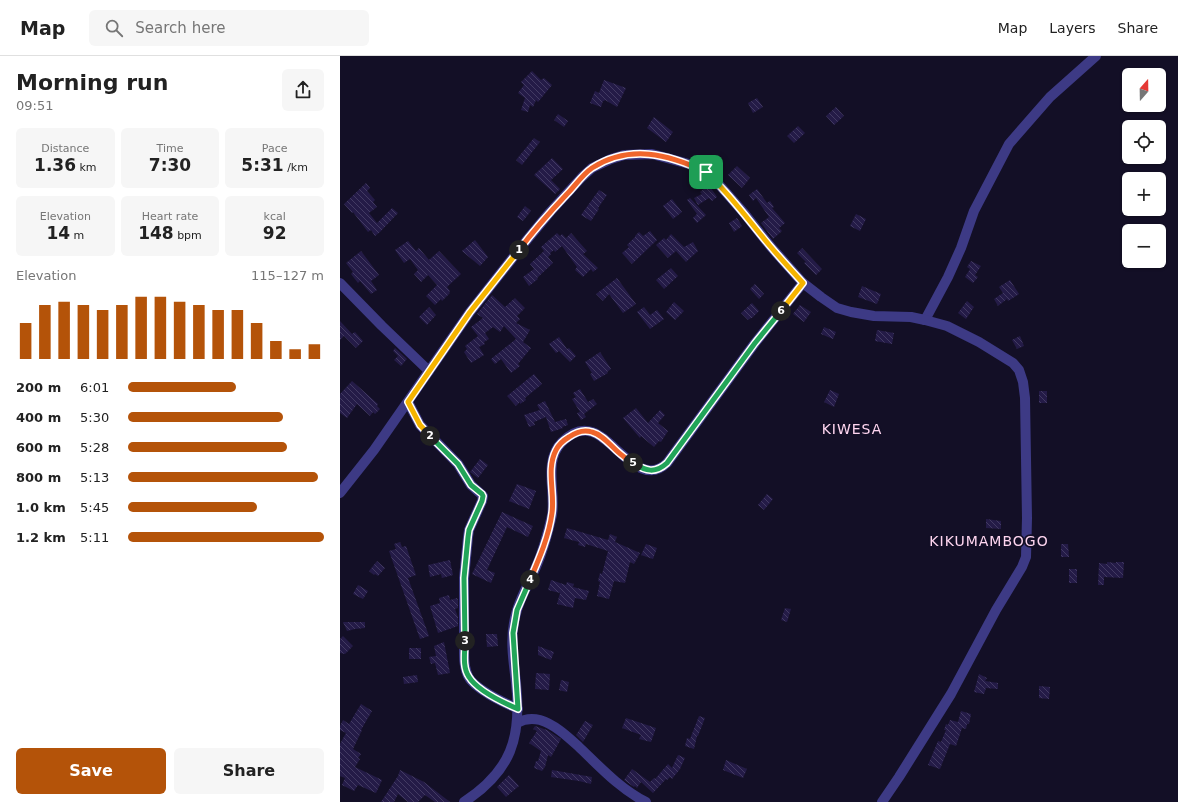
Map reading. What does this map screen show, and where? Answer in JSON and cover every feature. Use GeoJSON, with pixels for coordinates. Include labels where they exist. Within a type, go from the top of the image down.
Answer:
{"type":"FeatureCollection","features":[{"type":"Feature","properties":{"kind":"street"},"geometry":{"type":"LineString","coordinates":[[925,320],[948,277],[961,248],[974,211],[1009,144],[1050,97],[1096,56]]}},
{"type":"Feature","properties":{"kind":"street"},"geometry":{"type":"LineString","coordinates":[[340,493],[374,450],[470,312],[550,212],[592,168],[624,155],[652,154],[682,162],[706,172],[744,213],[771,247],[803,283],[837,308],[874,316],[897,316],[925,320],[947,326],[979,342],[1013,363],[1019,370],[1023,382],[1025,398],[1026,557],[1022,567],[996,610],[951,694],[882,802]]}},
{"type":"Feature","properties":{"kind":"street"},"geometry":{"type":"LineString","coordinates":[[340,283],[429,371]]}},
{"type":"Feature","properties":{"kind":"street"},"geometry":{"type":"LineString","coordinates":[[464,802],[489,783],[507,759],[516,732],[518,709],[514,660],[514,623],[517,610],[541,553],[551,517],[551,474],[556,450],[562,442],[576,432],[592,432],[601,437],[623,457],[634,464],[644,469],[655,471],[662,468],[755,343],[803,283]]}},
{"type":"Feature","properties":{"kind":"street"},"geometry":{"type":"LineString","coordinates":[[408,402],[420,425],[458,464],[471,485],[483,496],[469,530],[466,558],[464,578],[465,664],[468,677],[475,685],[497,699],[518,709]]}},
{"type":"Feature","properties":{"kind":"street"},"geometry":{"type":"LineString","coordinates":[[517,723],[529,719],[539,720],[558,729],[614,780],[646,802]]}},
{"type":"Feature","properties":{"kind":"building"},"geometry":{"type":"Polygon","coordinates":[[[532,71],[541,80],[544,78],[552,85],[538,102],[536,100],[533,107],[530,105],[528,112],[521,110],[525,98],[518,93],[524,85],[521,82],[532,71]]]}},
{"type":"Feature","properties":{"kind":"building"},"geometry":{"type":"Polygon","coordinates":[[[604,80],[626,88],[617,107],[605,100],[603,101],[601,107],[590,103],[595,91],[599,93],[604,80]]]}},
{"type":"Feature","properties":{"kind":"building"},"geometry":{"type":"Polygon","coordinates":[[[757,98],[763,107],[753,113],[748,103],[757,98]]]}},
{"type":"Feature","properties":{"kind":"building"},"geometry":{"type":"Polygon","coordinates":[[[836,107],[844,116],[834,125],[826,116],[836,107]]]}},
{"type":"Feature","properties":{"kind":"building"},"geometry":{"type":"Polygon","coordinates":[[[558,114],[568,121],[564,127],[554,120],[558,114]]]}},
{"type":"Feature","properties":{"kind":"building"},"geometry":{"type":"Polygon","coordinates":[[[654,117],[673,132],[666,142],[647,128],[654,117]]]}},
{"type":"Feature","properties":{"kind":"building"},"geometry":{"type":"Polygon","coordinates":[[[798,126],[805,133],[794,143],[787,136],[798,126]]]}},
{"type":"Feature","properties":{"kind":"building"},"geometry":{"type":"Polygon","coordinates":[[[534,138],[540,142],[522,165],[516,160],[534,138]]]}},
{"type":"Feature","properties":{"kind":"building"},"geometry":{"type":"Polygon","coordinates":[[[552,158],[563,169],[551,180],[560,189],[555,194],[534,175],[552,158]]]}},
{"type":"Feature","properties":{"kind":"building"},"geometry":{"type":"Polygon","coordinates":[[[737,166],[750,178],[742,188],[728,175],[737,166]]]}},
{"type":"Feature","properties":{"kind":"building"},"geometry":{"type":"Polygon","coordinates":[[[366,183],[370,188],[367,191],[375,200],[373,202],[377,207],[369,213],[377,223],[392,208],[398,213],[375,236],[371,230],[368,232],[353,212],[352,213],[344,204],[366,183]]]}},
{"type":"Feature","properties":{"kind":"building"},"geometry":{"type":"Polygon","coordinates":[[[709,185],[717,197],[712,201],[709,198],[698,205],[694,198],[702,194],[700,192],[709,185]]]}},
{"type":"Feature","properties":{"kind":"building"},"geometry":{"type":"Polygon","coordinates":[[[757,189],[767,203],[770,201],[774,207],[772,208],[785,223],[779,228],[782,231],[773,239],[761,223],[769,217],[756,198],[753,201],[749,195],[757,189]]]}},
{"type":"Feature","properties":{"kind":"building"},"geometry":{"type":"Polygon","coordinates":[[[599,190],[607,195],[591,221],[581,215],[599,190]]]}},
{"type":"Feature","properties":{"kind":"building"},"geometry":{"type":"Polygon","coordinates":[[[690,198],[706,215],[697,223],[693,218],[697,214],[687,200],[690,198]]]}},
{"type":"Feature","properties":{"kind":"building"},"geometry":{"type":"Polygon","coordinates":[[[672,199],[682,212],[673,219],[663,206],[672,199]]]}},
{"type":"Feature","properties":{"kind":"building"},"geometry":{"type":"Polygon","coordinates":[[[525,206],[531,211],[523,221],[517,217],[525,206]]]}},
{"type":"Feature","properties":{"kind":"building"},"geometry":{"type":"Polygon","coordinates":[[[856,214],[866,219],[860,231],[850,226],[856,214]]]}},
{"type":"Feature","properties":{"kind":"building"},"geometry":{"type":"Polygon","coordinates":[[[737,218],[742,226],[734,232],[729,223],[737,218]]]}},
{"type":"Feature","properties":{"kind":"building"},"geometry":{"type":"Polygon","coordinates":[[[650,231],[657,240],[632,264],[622,253],[629,247],[627,245],[639,232],[643,236],[650,231]]]}},
{"type":"Feature","properties":{"kind":"building"},"geometry":{"type":"Polygon","coordinates":[[[557,233],[560,236],[562,234],[566,238],[571,233],[587,251],[583,254],[598,268],[593,272],[591,269],[583,277],[575,270],[577,267],[562,246],[555,252],[554,250],[550,253],[551,254],[548,257],[553,263],[529,286],[523,277],[534,269],[530,264],[544,251],[541,247],[557,233]]]}},
{"type":"Feature","properties":{"kind":"building"},"geometry":{"type":"Polygon","coordinates":[[[671,234],[684,247],[693,242],[698,251],[686,262],[676,251],[668,258],[656,245],[664,238],[666,240],[671,234]]]}},
{"type":"Feature","properties":{"kind":"building"},"geometry":{"type":"Polygon","coordinates":[[[475,240],[488,257],[480,266],[462,251],[475,240]]]}},
{"type":"Feature","properties":{"kind":"building"},"geometry":{"type":"Polygon","coordinates":[[[408,241],[416,251],[419,248],[429,260],[439,251],[461,274],[447,287],[450,293],[442,301],[441,299],[435,305],[426,296],[437,285],[428,275],[421,282],[414,274],[418,270],[410,259],[404,263],[395,250],[408,241]]]}},
{"type":"Feature","properties":{"kind":"building"},"geometry":{"type":"Polygon","coordinates":[[[802,248],[822,269],[816,275],[804,263],[806,262],[797,253],[802,248]]]}},
{"type":"Feature","properties":{"kind":"building"},"geometry":{"type":"Polygon","coordinates":[[[361,251],[379,275],[371,281],[377,290],[371,294],[360,281],[358,283],[351,274],[353,272],[346,263],[361,251]]]}},
{"type":"Feature","properties":{"kind":"building"},"geometry":{"type":"Polygon","coordinates":[[[971,261],[981,266],[975,275],[978,277],[973,283],[965,277],[970,269],[967,267],[971,261]]]}},
{"type":"Feature","properties":{"kind":"building"},"geometry":{"type":"Polygon","coordinates":[[[671,268],[678,276],[664,289],[656,280],[671,268]]]}},
{"type":"Feature","properties":{"kind":"building"},"geometry":{"type":"Polygon","coordinates":[[[617,278],[636,304],[623,313],[609,294],[603,301],[596,294],[617,278]]]}},
{"type":"Feature","properties":{"kind":"building"},"geometry":{"type":"Polygon","coordinates":[[[1010,280],[1019,294],[1008,301],[1007,299],[998,306],[994,299],[1003,293],[999,287],[1010,280]]]}},
{"type":"Feature","properties":{"kind":"building"},"geometry":{"type":"Polygon","coordinates":[[[755,284],[764,294],[759,299],[750,289],[755,284]]]}},
{"type":"Feature","properties":{"kind":"building"},"geometry":{"type":"Polygon","coordinates":[[[862,286],[881,294],[877,304],[858,297],[862,286]]]}},
{"type":"Feature","properties":{"kind":"building"},"geometry":{"type":"Polygon","coordinates":[[[492,295],[505,307],[515,298],[525,308],[517,316],[520,319],[516,323],[530,330],[523,342],[531,348],[518,364],[520,366],[511,373],[501,359],[495,364],[491,359],[516,339],[504,326],[500,332],[493,327],[485,333],[489,339],[484,342],[485,344],[479,347],[484,355],[471,363],[464,352],[467,349],[465,346],[478,336],[471,327],[483,318],[477,314],[492,295]]]}},
{"type":"Feature","properties":{"kind":"building"},"geometry":{"type":"Polygon","coordinates":[[[967,301],[974,307],[966,319],[958,313],[967,301]]]}},
{"type":"Feature","properties":{"kind":"building"},"geometry":{"type":"Polygon","coordinates":[[[674,302],[684,311],[675,320],[666,312],[674,302]]]}},
{"type":"Feature","properties":{"kind":"building"},"geometry":{"type":"Polygon","coordinates":[[[752,303],[759,311],[748,320],[741,313],[752,303]]]}},
{"type":"Feature","properties":{"kind":"building"},"geometry":{"type":"Polygon","coordinates":[[[800,305],[811,312],[804,322],[793,314],[800,305]]]}},
{"type":"Feature","properties":{"kind":"building"},"geometry":{"type":"Polygon","coordinates":[[[429,307],[436,315],[427,325],[419,317],[429,307]]]}},
{"type":"Feature","properties":{"kind":"building"},"geometry":{"type":"Polygon","coordinates":[[[644,307],[650,315],[657,310],[664,319],[650,329],[637,312],[644,307]]]}},
{"type":"Feature","properties":{"kind":"building"},"geometry":{"type":"Polygon","coordinates":[[[340,321],[352,334],[355,332],[363,341],[356,348],[344,336],[340,340],[340,321]]]}},
{"type":"Feature","properties":{"kind":"building"},"geometry":{"type":"Polygon","coordinates":[[[824,327],[836,332],[833,339],[821,334],[824,327]]]}},
{"type":"Feature","properties":{"kind":"building"},"geometry":{"type":"Polygon","coordinates":[[[877,330],[894,333],[892,344],[875,341],[877,330]]]}},
{"type":"Feature","properties":{"kind":"building"},"geometry":{"type":"Polygon","coordinates":[[[1020,336],[1024,346],[1017,349],[1012,340],[1020,336]]]}},
{"type":"Feature","properties":{"kind":"building"},"geometry":{"type":"Polygon","coordinates":[[[559,337],[567,349],[569,348],[576,356],[570,362],[559,351],[556,353],[549,344],[559,337]]]}},
{"type":"Feature","properties":{"kind":"building"},"geometry":{"type":"Polygon","coordinates":[[[395,348],[407,359],[401,366],[394,360],[398,356],[393,351],[395,348]]]}},
{"type":"Feature","properties":{"kind":"building"},"geometry":{"type":"Polygon","coordinates":[[[600,352],[611,369],[607,372],[608,373],[594,381],[590,374],[592,373],[585,362],[600,352]]]}},
{"type":"Feature","properties":{"kind":"building"},"geometry":{"type":"Polygon","coordinates":[[[534,374],[542,384],[525,398],[526,400],[520,404],[520,402],[516,406],[507,396],[534,374]]]}},
{"type":"Feature","properties":{"kind":"building"},"geometry":{"type":"Polygon","coordinates":[[[352,381],[378,404],[377,406],[380,409],[375,414],[373,412],[370,416],[357,404],[347,418],[340,413],[340,394],[352,381]]]}},
{"type":"Feature","properties":{"kind":"building"},"geometry":{"type":"Polygon","coordinates":[[[580,389],[588,402],[593,399],[597,404],[584,414],[586,417],[581,420],[577,413],[580,412],[572,399],[576,397],[573,393],[580,389]]]}},
{"type":"Feature","properties":{"kind":"building"},"geometry":{"type":"Polygon","coordinates":[[[830,390],[839,394],[834,407],[824,402],[830,390]]]}},
{"type":"Feature","properties":{"kind":"building"},"geometry":{"type":"Polygon","coordinates":[[[1039,391],[1047,391],[1047,403],[1039,403],[1039,391]]]}},
{"type":"Feature","properties":{"kind":"building"},"geometry":{"type":"Polygon","coordinates":[[[545,401],[555,422],[566,419],[568,425],[551,432],[546,417],[534,422],[535,425],[529,427],[524,415],[540,410],[537,405],[545,401]]]}},
{"type":"Feature","properties":{"kind":"building"},"geometry":{"type":"Polygon","coordinates":[[[636,408],[648,423],[660,410],[665,415],[658,423],[668,431],[661,442],[659,441],[654,447],[641,436],[640,438],[623,418],[636,408]]]}},
{"type":"Feature","properties":{"kind":"building"},"geometry":{"type":"Polygon","coordinates":[[[480,459],[488,465],[478,478],[470,472],[480,459]]]}},
{"type":"Feature","properties":{"kind":"building"},"geometry":{"type":"Polygon","coordinates":[[[517,484],[536,491],[529,509],[509,501],[517,484]]]}},
{"type":"Feature","properties":{"kind":"building"},"geometry":{"type":"Polygon","coordinates":[[[767,494],[773,499],[764,510],[758,505],[767,494]]]}},
{"type":"Feature","properties":{"kind":"building"},"geometry":{"type":"Polygon","coordinates":[[[502,512],[533,526],[528,537],[507,527],[487,570],[495,573],[491,583],[472,574],[502,512]]]}},
{"type":"Feature","properties":{"kind":"building"},"geometry":{"type":"Polygon","coordinates":[[[986,519],[1001,521],[1001,529],[986,528],[986,519]]]}},
{"type":"Feature","properties":{"kind":"building"},"geometry":{"type":"Polygon","coordinates":[[[567,528],[608,540],[610,534],[617,537],[615,542],[640,553],[634,564],[630,562],[625,583],[614,581],[609,599],[597,596],[600,582],[598,581],[600,573],[602,574],[608,551],[586,544],[585,547],[578,545],[579,542],[564,538],[567,528]]]}},
{"type":"Feature","properties":{"kind":"building"},"geometry":{"type":"Polygon","coordinates":[[[400,542],[402,547],[406,546],[416,575],[408,578],[429,636],[420,639],[389,551],[396,549],[394,544],[400,542]]]}},
{"type":"Feature","properties":{"kind":"building"},"geometry":{"type":"Polygon","coordinates":[[[646,544],[657,548],[653,559],[641,555],[646,544]]]}},
{"type":"Feature","properties":{"kind":"building"},"geometry":{"type":"Polygon","coordinates":[[[1061,544],[1068,544],[1069,557],[1061,557],[1061,544]]]}},
{"type":"Feature","properties":{"kind":"building"},"geometry":{"type":"Polygon","coordinates":[[[450,560],[453,575],[442,578],[441,574],[430,577],[428,565],[450,560]]]}},
{"type":"Feature","properties":{"kind":"building"},"geometry":{"type":"Polygon","coordinates":[[[377,561],[385,568],[378,576],[369,571],[377,561]]]}},
{"type":"Feature","properties":{"kind":"building"},"geometry":{"type":"Polygon","coordinates":[[[1107,562],[1124,562],[1123,578],[1104,577],[1104,585],[1098,585],[1099,563],[1107,564],[1107,562]]]}},
{"type":"Feature","properties":{"kind":"building"},"geometry":{"type":"Polygon","coordinates":[[[1069,569],[1077,569],[1077,583],[1069,583],[1069,569]]]}},
{"type":"Feature","properties":{"kind":"building"},"geometry":{"type":"Polygon","coordinates":[[[551,580],[566,585],[567,582],[574,584],[573,587],[589,591],[586,600],[575,598],[573,608],[557,604],[560,593],[548,590],[551,580]]]}},
{"type":"Feature","properties":{"kind":"building"},"geometry":{"type":"Polygon","coordinates":[[[358,585],[368,591],[363,599],[353,594],[358,585]]]}},
{"type":"Feature","properties":{"kind":"building"},"geometry":{"type":"Polygon","coordinates":[[[449,595],[450,600],[457,598],[458,600],[458,608],[455,609],[458,617],[458,626],[438,633],[430,606],[440,603],[439,598],[449,595]]]}},
{"type":"Feature","properties":{"kind":"building"},"geometry":{"type":"Polygon","coordinates":[[[785,608],[791,609],[787,622],[781,620],[785,608]]]}},
{"type":"Feature","properties":{"kind":"building"},"geometry":{"type":"Polygon","coordinates":[[[343,622],[365,622],[365,628],[347,631],[343,622]]]}},
{"type":"Feature","properties":{"kind":"building"},"geometry":{"type":"Polygon","coordinates":[[[486,634],[497,634],[498,646],[487,647],[486,634]]]}},
{"type":"Feature","properties":{"kind":"building"},"geometry":{"type":"Polygon","coordinates":[[[343,636],[353,646],[345,654],[340,653],[340,639],[343,636]]]}},
{"type":"Feature","properties":{"kind":"building"},"geometry":{"type":"Polygon","coordinates":[[[444,642],[450,673],[438,675],[435,663],[431,664],[429,657],[436,656],[434,646],[444,642]]]}},
{"type":"Feature","properties":{"kind":"building"},"geometry":{"type":"Polygon","coordinates":[[[538,646],[554,652],[551,660],[538,655],[538,646]]]}},
{"type":"Feature","properties":{"kind":"building"},"geometry":{"type":"Polygon","coordinates":[[[409,648],[421,648],[421,659],[409,659],[409,648]]]}},
{"type":"Feature","properties":{"kind":"building"},"geometry":{"type":"Polygon","coordinates":[[[536,673],[550,674],[549,690],[535,689],[536,673]]]}},
{"type":"Feature","properties":{"kind":"building"},"geometry":{"type":"Polygon","coordinates":[[[979,674],[987,678],[985,681],[998,683],[998,689],[986,688],[984,694],[974,692],[979,674]]]}},
{"type":"Feature","properties":{"kind":"building"},"geometry":{"type":"Polygon","coordinates":[[[417,675],[418,682],[404,684],[403,677],[417,675]]]}},
{"type":"Feature","properties":{"kind":"building"},"geometry":{"type":"Polygon","coordinates":[[[561,680],[569,682],[567,692],[559,690],[561,680]]]}},
{"type":"Feature","properties":{"kind":"building"},"geometry":{"type":"Polygon","coordinates":[[[1039,686],[1050,687],[1049,699],[1039,698],[1039,686]]]}},
{"type":"Feature","properties":{"kind":"building"},"geometry":{"type":"Polygon","coordinates":[[[361,704],[372,711],[361,730],[353,749],[361,754],[355,767],[382,780],[376,793],[358,785],[354,791],[342,785],[345,778],[340,776],[340,744],[346,733],[340,730],[340,726],[343,720],[349,724],[361,704]]]}},
{"type":"Feature","properties":{"kind":"building"},"geometry":{"type":"Polygon","coordinates":[[[961,711],[971,714],[969,724],[967,724],[966,729],[962,728],[956,746],[950,744],[940,769],[928,765],[938,741],[941,742],[946,730],[944,730],[946,724],[948,725],[950,720],[958,722],[961,711]]]}},
{"type":"Feature","properties":{"kind":"building"},"geometry":{"type":"Polygon","coordinates":[[[699,716],[705,718],[697,736],[694,749],[685,746],[687,738],[690,739],[699,716]]]}},
{"type":"Feature","properties":{"kind":"building"},"geometry":{"type":"Polygon","coordinates":[[[626,718],[656,728],[651,742],[639,739],[641,735],[622,728],[626,718]]]}},
{"type":"Feature","properties":{"kind":"building"},"geometry":{"type":"Polygon","coordinates":[[[585,721],[593,725],[583,742],[576,735],[585,721]]]}},
{"type":"Feature","properties":{"kind":"building"},"geometry":{"type":"Polygon","coordinates":[[[535,726],[547,730],[561,739],[551,757],[548,755],[545,767],[542,771],[534,768],[541,751],[529,743],[537,731],[533,729],[535,726]]]}},
{"type":"Feature","properties":{"kind":"building"},"geometry":{"type":"Polygon","coordinates":[[[678,755],[685,758],[680,769],[672,779],[670,777],[667,780],[666,779],[653,793],[641,782],[637,788],[624,780],[632,769],[650,782],[654,778],[655,779],[668,764],[672,768],[678,755]]]}},
{"type":"Feature","properties":{"kind":"building"},"geometry":{"type":"Polygon","coordinates":[[[726,760],[747,769],[743,778],[723,770],[726,760]]]}},
{"type":"Feature","properties":{"kind":"building"},"geometry":{"type":"Polygon","coordinates":[[[400,770],[424,782],[450,802],[435,802],[425,795],[418,802],[408,802],[398,794],[394,802],[381,802],[398,776],[400,770]]]}},
{"type":"Feature","properties":{"kind":"building"},"geometry":{"type":"Polygon","coordinates":[[[552,770],[592,777],[591,784],[551,777],[552,770]]]}},
{"type":"Feature","properties":{"kind":"building"},"geometry":{"type":"Polygon","coordinates":[[[509,775],[519,786],[506,797],[497,787],[509,775]]]}},
{"type":"Feature","properties":{"kind":"district","name":"KIWESA"},"geometry":{"type":"Point","coordinates":[852,429]}},
{"type":"Feature","properties":{"kind":"district","name":"KIKUMAMBOGO"},"geometry":{"type":"Point","coordinates":[989,541]}},
{"type":"Feature","properties":{"kind":"route"},"geometry":{"type":"LineString","coordinates":[[652,154],[689,164],[706,172],[744,213],[771,247],[803,283],[755,343],[662,468],[655,471],[644,469],[634,464],[623,457],[601,437],[592,432],[576,432],[562,442],[556,450],[551,474],[552,513],[546,539],[517,610],[514,623],[514,660],[518,709],[497,699],[475,685],[468,677],[465,664],[464,578],[468,537],[469,530],[483,496],[471,485],[458,464],[420,425],[408,402],[470,312],[550,212],[592,168],[624,155],[652,154]]}}]}
